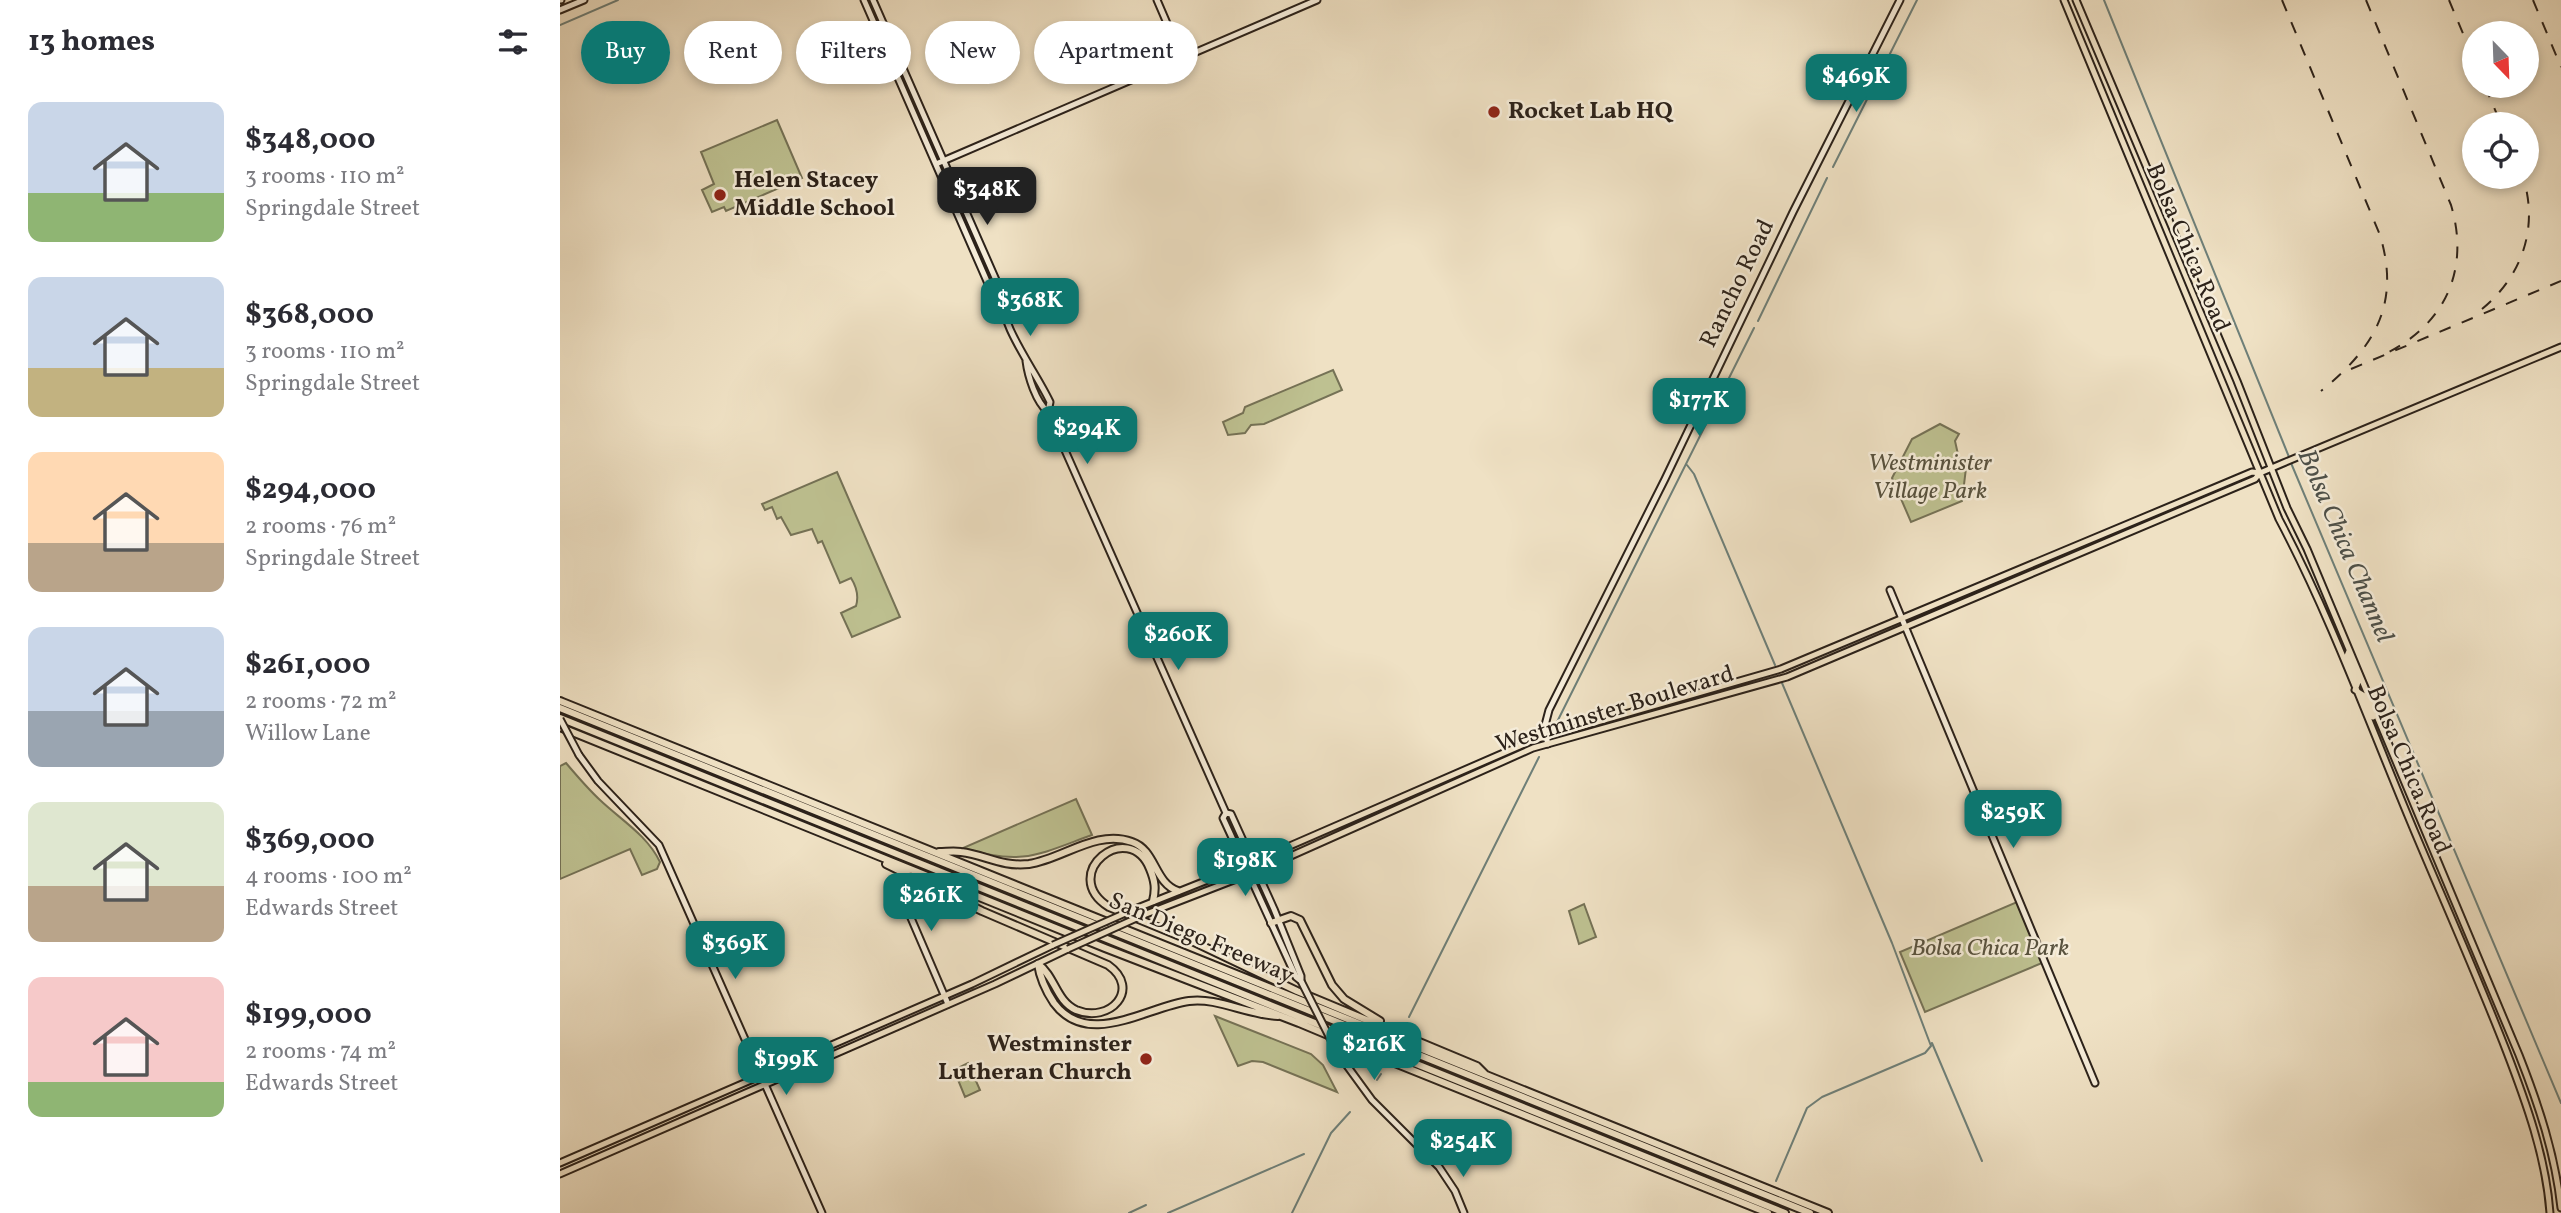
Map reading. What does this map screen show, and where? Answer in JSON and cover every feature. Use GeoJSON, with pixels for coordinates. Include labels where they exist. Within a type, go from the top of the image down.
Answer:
{"type":"FeatureCollection","features":[{"type":"Feature","properties":{"kind":"highway","name":"San Diego Freeway"},"geometry":{"type":"LineString","coordinates":[[560,701],[1828,1213]]}},
{"type":"Feature","properties":{"kind":"highway"},"geometry":{"type":"LineString","coordinates":[[560,708],[1810,1213]]}},
{"type":"Feature","properties":{"kind":"highway"},"geometry":{"type":"LineString","coordinates":[[560,718],[1785,1213]]}},
{"type":"Feature","properties":{"kind":"highway","name":"San Diego Freeway"},"geometry":{"type":"LineString","coordinates":[[560,727],[1768,1213]]}},
{"type":"Feature","properties":{"kind":"highway"},"geometry":{"type":"LineString","coordinates":[[837,840],[982,911],[1108,965],[1118,972],[1122,979],[1120,996],[1115,1005],[1105,1012],[1088,1014],[1074,1009],[1062,999],[1048,971],[1038,964]]}},
{"type":"Feature","properties":{"kind":"highway"},"geometry":{"type":"LineString","coordinates":[[934,852],[961,852],[1006,864],[1028,864],[1098,841],[1127,841],[1139,845],[1147,853],[1164,883],[1170,889],[1178,891]]}},
{"type":"Feature","properties":{"kind":"highway"},"geometry":{"type":"LineString","coordinates":[[1153,901],[1155,882],[1149,864],[1138,853],[1125,848],[1115,849],[1096,861],[1091,874],[1092,890],[1097,898],[1109,907],[1194,942],[1297,991],[1477,1066],[1489,1078]]}},
{"type":"Feature","properties":{"kind":"highway"},"geometry":{"type":"LineString","coordinates":[[1271,923],[1291,916],[1300,920],[1327,976],[1339,994],[1403,1034]]}},
{"type":"Feature","properties":{"kind":"highway"},"geometry":{"type":"LineString","coordinates":[[1038,964],[1044,984],[1058,1009],[1068,1017],[1087,1024],[1111,1023],[1188,1001],[1208,1001],[1269,1016],[1283,1016]]}},
{"type":"Feature","properties":{"kind":"main road","name":"Bolsa Chica Road"},"geometry":{"type":"LineString","coordinates":[[2064,0],[2260,473],[2356,690],[2512,1067],[2535,1134],[2545,1175],[2550,1213]]}},
{"type":"Feature","properties":{"kind":"main road","name":"Bolsa Chica Road"},"geometry":{"type":"LineString","coordinates":[[2076,0],[2534,1093],[2553,1155],[2561,1208]]}},
{"type":"Feature","properties":{"kind":"main road"},"geometry":{"type":"LineString","coordinates":[[2129,129],[2127,132],[2132,145],[2127,151],[2141,155]]}},
{"type":"Feature","properties":{"kind":"main road","name":"Westminster Boulevard"},"geometry":{"type":"LineString","coordinates":[[560,1174],[1141,916],[1257,871],[1482,770],[1548,744],[1777,680],[1906,628],[2253,480],[2271,468],[2561,347]]}},
{"type":"Feature","properties":{"kind":"main road","name":"Westminster Boulevard"},"geometry":{"type":"LineString","coordinates":[[560,1163],[944,995],[1033,953],[1153,901],[1253,862],[1514,748],[1546,736],[1772,673],[2252,472],[2260,473]]}},
{"type":"Feature","properties":{"kind":"main road"},"geometry":{"type":"LineString","coordinates":[[2349,651],[2347,656],[2358,682],[2356,690],[2363,695],[2376,725],[2381,727]]}},
{"type":"Feature","properties":{"kind":"main road"},"geometry":{"type":"LineString","coordinates":[[1033,953],[1038,964]]}},
{"type":"Feature","properties":{"kind":"main road"},"geometry":{"type":"LineString","coordinates":[[660,1120],[663,1128]]}},
{"type":"Feature","properties":{"kind":"street"},"geometry":{"type":"LineString","coordinates":[[560,10],[584,0]]}},
{"type":"Feature","properties":{"kind":"street"},"geometry":{"type":"LineString","coordinates":[[864,0],[993,295],[1000,300]]}},
{"type":"Feature","properties":{"kind":"street"},"geometry":{"type":"LineString","coordinates":[[873,0],[996,279],[1000,300],[1026,361],[1037,374],[1050,402],[1048,412],[1226,813],[1231,814],[1279,920],[1301,981],[1337,1052],[1372,1100],[1440,1167],[1455,1191],[1464,1213]]}},
{"type":"Feature","properties":{"kind":"street"},"geometry":{"type":"LineString","coordinates":[[1157,0],[1166,21]]}},
{"type":"Feature","properties":{"kind":"street"},"geometry":{"type":"LineString","coordinates":[[1198,51],[1317,0]]}},
{"type":"Feature","properties":{"kind":"street","name":"Rancho Road"},"geometry":{"type":"LineString","coordinates":[[1546,736],[1545,724],[1549,710],[1900,0]]}},
{"type":"Feature","properties":{"kind":"street"},"geometry":{"type":"LineString","coordinates":[[936,164],[1122,84]]}},
{"type":"Feature","properties":{"kind":"street"},"geometry":{"type":"LineString","coordinates":[[986,277],[996,279]]}},
{"type":"Feature","properties":{"kind":"street"},"geometry":{"type":"LineString","coordinates":[[1890,590],[2095,1083]]}},
{"type":"Feature","properties":{"kind":"street"},"geometry":{"type":"LineString","coordinates":[[560,718],[579,755],[598,780],[659,845],[822,1213]]}},
{"type":"Feature","properties":{"kind":"street"},"geometry":{"type":"LineString","coordinates":[[1546,736],[1548,744]]}},
{"type":"Feature","properties":{"kind":"street"},"geometry":{"type":"LineString","coordinates":[[1226,813],[1223,818],[1296,977],[1301,981]]}},
{"type":"Feature","properties":{"kind":"street"},"geometry":{"type":"LineString","coordinates":[[906,896],[908,911],[948,1004]]}},
{"type":"Feature","properties":{"kind":"green space"},"geometry":{"type":"Polygon","coordinates":[[[777,120],[802,178],[726,211],[724,207],[712,212],[702,190],[714,184],[701,152],[777,120]]]}},
{"type":"Feature","properties":{"kind":"green space"},"geometry":{"type":"Polygon","coordinates":[[[1333,370],[1342,390],[1264,424],[1251,425],[1245,433],[1228,435],[1223,422],[1243,413],[1245,407],[1333,370]]]}},
{"type":"Feature","properties":{"kind":"green space","name":"Westminister Village Park"},"geometry":{"type":"Polygon","coordinates":[[[1940,424],[1959,434],[1955,441],[1959,459],[1966,468],[1962,501],[1911,522],[1892,478],[1912,439],[1940,424]]]}},
{"type":"Feature","properties":{"kind":"green space"},"geometry":{"type":"Polygon","coordinates":[[[837,472],[900,617],[852,637],[841,613],[856,606],[856,591],[851,578],[840,583],[822,541],[818,543],[812,529],[791,535],[781,517],[777,519],[772,507],[765,510],[762,504],[837,472]]]}},
{"type":"Feature","properties":{"kind":"green space"},"geometry":{"type":"Polygon","coordinates":[[[566,763],[596,796],[633,828],[655,852],[660,862],[657,869],[642,875],[630,849],[560,879],[560,766],[566,763]]]}},
{"type":"Feature","properties":{"kind":"green space"},"geometry":{"type":"Polygon","coordinates":[[[1076,799],[1092,835],[1029,856],[1000,856],[963,848],[1076,799]]]}},
{"type":"Feature","properties":{"kind":"green space","name":"Bolsa Chica Park"},"geometry":{"type":"Polygon","coordinates":[[[2017,902],[2042,963],[1925,1012],[1900,952],[2017,902]]]}},
{"type":"Feature","properties":{"kind":"green space"},"geometry":{"type":"Polygon","coordinates":[[[1584,904],[1596,937],[1579,944],[1569,911],[1584,904]]]}},
{"type":"Feature","properties":{"kind":"green space"},"geometry":{"type":"Polygon","coordinates":[[[1215,1016],[1311,1054],[1323,1065],[1337,1092],[1263,1062],[1252,1061],[1238,1066],[1215,1016]]]}},
{"type":"Feature","properties":{"kind":"green space"},"geometry":{"type":"Polygon","coordinates":[[[968,1063],[980,1090],[965,1097],[954,1070],[968,1063]]]}},
{"type":"Feature","properties":{"kind":"waterway"},"geometry":{"type":"LineString","coordinates":[[560,25],[618,0]]}},
{"type":"Feature","properties":{"kind":"waterway"},"geometry":{"type":"LineString","coordinates":[[1833,167],[1917,0]]}},
{"type":"Feature","properties":{"kind":"waterway","name":"Bolsa Chica Channel"},"geometry":{"type":"LineString","coordinates":[[2104,0],[2289,457]]}},
{"type":"Feature","properties":{"kind":"waterway"},"geometry":{"type":"LineString","coordinates":[[1758,321],[1827,178]]}},
{"type":"Feature","properties":{"kind":"waterway"},"geometry":{"type":"LineString","coordinates":[[1557,722],[1754,328]]}},
{"type":"Feature","properties":{"kind":"waterway","name":"Bolsa Chica Channel"},"geometry":{"type":"LineString","coordinates":[[2291,463],[2561,1103]]}},
{"type":"Feature","properties":{"kind":"waterway"},"geometry":{"type":"LineString","coordinates":[[1687,465],[1694,474],[1775,665]]}},
{"type":"Feature","properties":{"kind":"waterway"},"geometry":{"type":"LineString","coordinates":[[1776,1181],[1807,1108],[1822,1097],[1925,1053],[1931,1046],[1892,943],[1782,683]]}},
{"type":"Feature","properties":{"kind":"waterway"},"geometry":{"type":"LineString","coordinates":[[1409,1017],[1539,757]]}},
{"type":"Feature","properties":{"kind":"waterway"},"geometry":{"type":"LineString","coordinates":[[1932,1043],[1982,1161]]}},
{"type":"Feature","properties":{"kind":"waterway"},"geometry":{"type":"LineString","coordinates":[[1377,1080],[1381,1074]]}},
{"type":"Feature","properties":{"kind":"waterway"},"geometry":{"type":"LineString","coordinates":[[1292,1213],[1331,1133],[1350,1112]]}},
{"type":"Feature","properties":{"kind":"waterway"},"geometry":{"type":"LineString","coordinates":[[1168,1213],[1304,1154]]}},
{"type":"Feature","properties":{"kind":"waterway"},"geometry":{"type":"LineString","coordinates":[[1129,1213],[1146,1205]]}},
{"type":"Feature","properties":{"kind":"railway"},"geometry":{"type":"LineString","coordinates":[[2282,0],[2380,235],[2386,260],[2385,304],[2378,323],[2356,358],[2321,391]]}},
{"type":"Feature","properties":{"kind":"railway"},"geometry":{"type":"LineString","coordinates":[[2366,0],[2451,205],[2456,229],[2455,272],[2438,310],[2425,326],[2387,353]]}},
{"type":"Feature","properties":{"kind":"railway"},"geometry":{"type":"LineString","coordinates":[[2449,0],[2462,31]]}},
{"type":"Feature","properties":{"kind":"railway"},"geometry":{"type":"LineString","coordinates":[[2533,0],[2561,67]]}},
{"type":"Feature","properties":{"kind":"railway"},"geometry":{"type":"LineString","coordinates":[[2490,98],[2496,112]]}},
{"type":"Feature","properties":{"kind":"railway"},"geometry":{"type":"LineString","coordinates":[[2482,309],[2508,282],[2524,250],[2529,214],[2526,189]]}},
{"type":"Feature","properties":{"kind":"railway"},"geometry":{"type":"LineString","coordinates":[[2351,369],[2561,281]]}},
{"type":"Feature","properties":{"kind":"place","name":"Rocket Lab HQ"},"geometry":{"type":"Point","coordinates":[1494,112]}},
{"type":"Feature","properties":{"kind":"place","name":"Helen Stacey Middle School"},"geometry":{"type":"Point","coordinates":[720,195]}},
{"type":"Feature","properties":{"kind":"place","name":"Westminster Lutheran Church"},"geometry":{"type":"Point","coordinates":[1146,1059]}}]}
